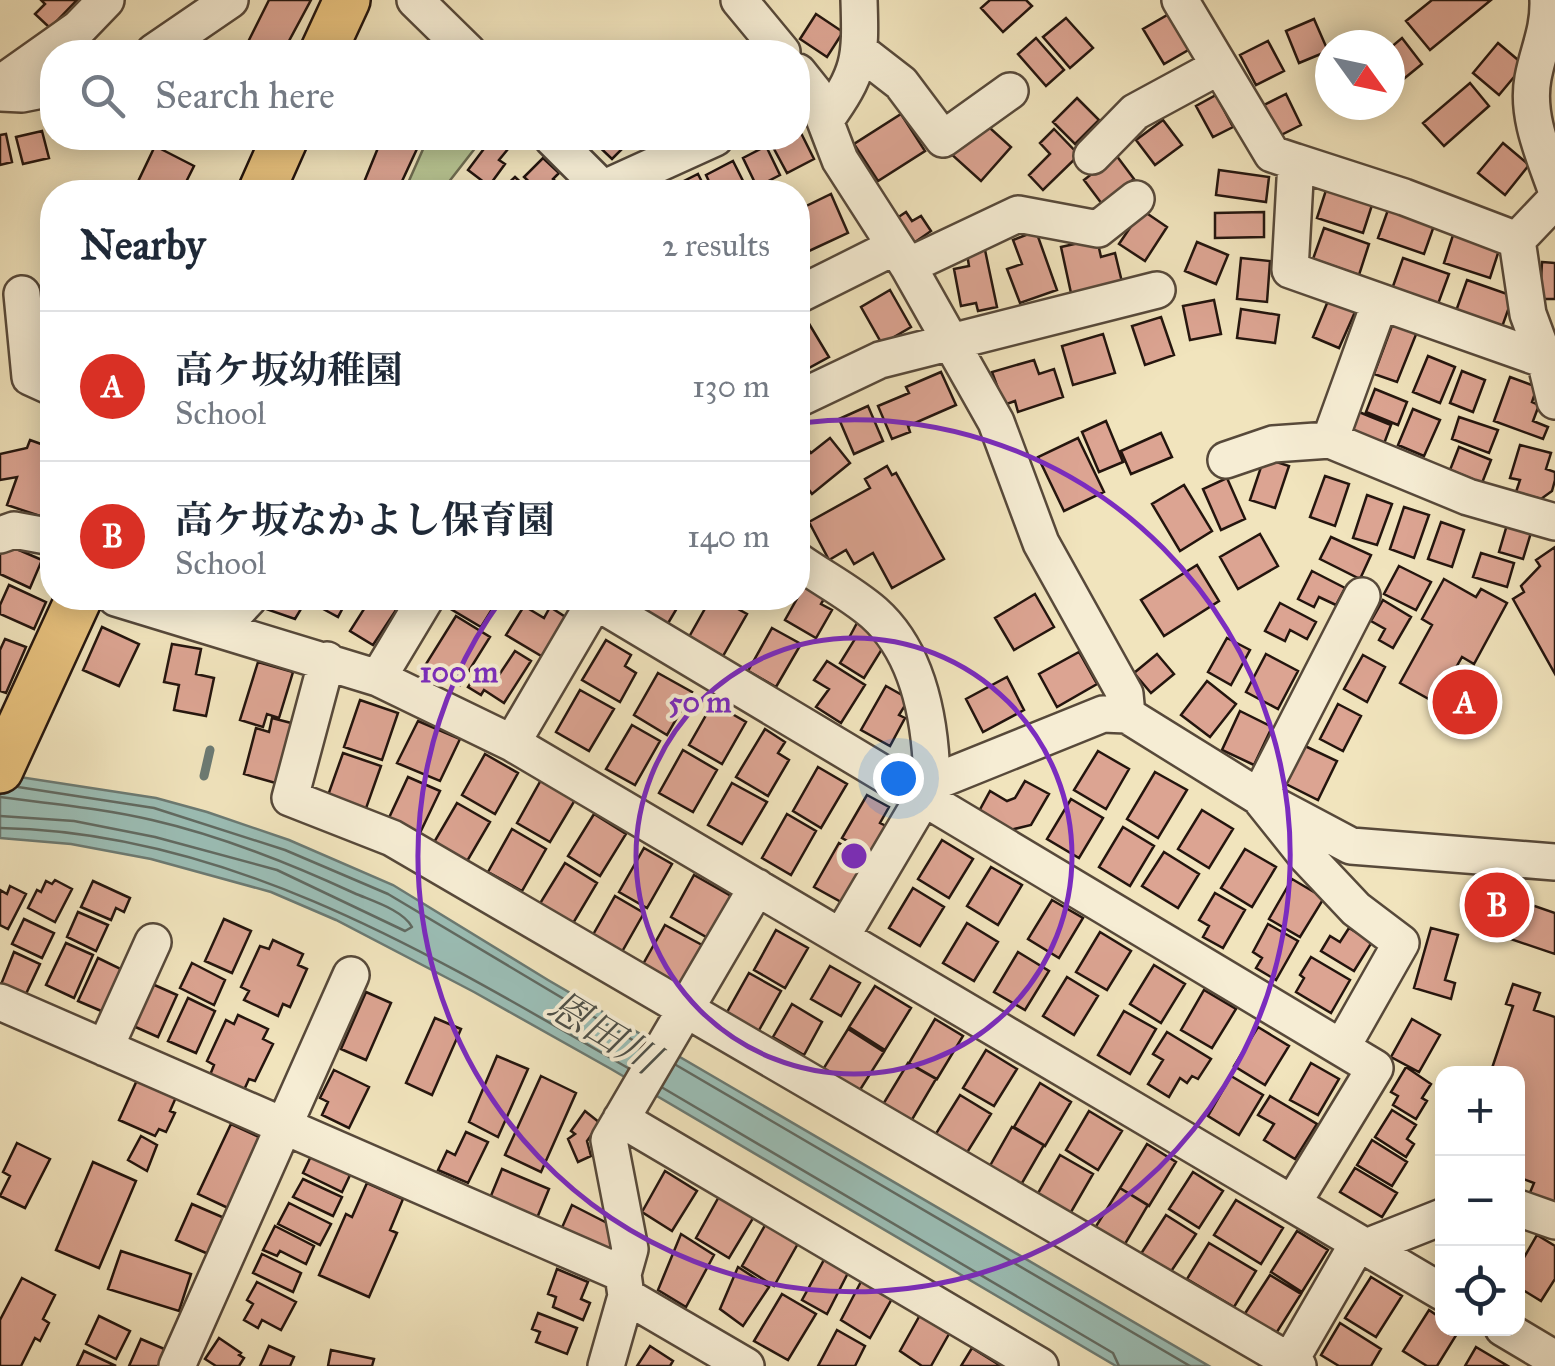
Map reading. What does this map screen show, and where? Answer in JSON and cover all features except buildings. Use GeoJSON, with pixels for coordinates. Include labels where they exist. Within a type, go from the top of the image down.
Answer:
{"type":"FeatureCollection","features":[{"type":"Feature","properties":{"kind":"main road"},"geometry":{"type":"LineString","coordinates":[[329,40],[347,0]]}},
{"type":"Feature","properties":{"kind":"main road"},"geometry":{"type":"LineString","coordinates":[[266,180],[280,150]]}},
{"type":"Feature","properties":{"kind":"main road"},"geometry":{"type":"LineString","coordinates":[[2,766],[74,610]]}},
{"type":"Feature","properties":{"kind":"street"},"geometry":{"type":"LineString","coordinates":[[62,40],[106,0]]}},
{"type":"Feature","properties":{"kind":"street"},"geometry":{"type":"LineString","coordinates":[[172,40],[230,0]]}},
{"type":"Feature","properties":{"kind":"street"},"geometry":{"type":"LineString","coordinates":[[416,0],[456,40]]}},
{"type":"Feature","properties":{"kind":"street"},"geometry":{"type":"LineString","coordinates":[[739,0],[772,40]]}},
{"type":"Feature","properties":{"kind":"street"},"geometry":{"type":"LineString","coordinates":[[810,96],[851,85],[861,52],[858,0]]}},
{"type":"Feature","properties":{"kind":"street"},"geometry":{"type":"LineString","coordinates":[[1180,0],[1272,154],[1404,197],[1517,240]]}},
{"type":"Feature","properties":{"kind":"street"},"geometry":{"type":"LineString","coordinates":[[1548,0],[1548,25],[1532,81],[1534,130],[1555,187]]}},
{"type":"Feature","properties":{"kind":"street"},"geometry":{"type":"LineString","coordinates":[[861,52],[900,83],[943,139],[1010,90]]}},
{"type":"Feature","properties":{"kind":"street"},"geometry":{"type":"LineString","coordinates":[[0,84],[40,56]]}},
{"type":"Feature","properties":{"kind":"street"},"geometry":{"type":"LineString","coordinates":[[1092,156],[1135,112],[1218,67]]}},
{"type":"Feature","properties":{"kind":"street"},"geometry":{"type":"LineString","coordinates":[[0,93],[40,90]]}},
{"type":"Feature","properties":{"kind":"street"},"geometry":{"type":"LineString","coordinates":[[810,98],[840,160],[996,422],[1041,543],[1126,694],[1127,715]]}},
{"type":"Feature","properties":{"kind":"street"},"geometry":{"type":"LineString","coordinates":[[563,150],[589,180]]}},
{"type":"Feature","properties":{"kind":"street"},"geometry":{"type":"LineString","coordinates":[[623,180],[689,150]]}},
{"type":"Feature","properties":{"kind":"street"},"geometry":{"type":"LineString","coordinates":[[1296,162],[1290,270],[1545,360]]}},
{"type":"Feature","properties":{"kind":"street"},"geometry":{"type":"LineString","coordinates":[[810,291],[1018,214],[1098,229],[1136,198]]}},
{"type":"Feature","properties":{"kind":"street"},"geometry":{"type":"LineString","coordinates":[[1517,240],[1555,200]]}},
{"type":"Feature","properties":{"kind":"street"},"geometry":{"type":"LineString","coordinates":[[1517,240],[1542,314],[1545,360],[1555,401]]}},
{"type":"Feature","properties":{"kind":"street"},"geometry":{"type":"LineString","coordinates":[[810,393],[880,360],[1158,290]]}},
{"type":"Feature","properties":{"kind":"street"},"geometry":{"type":"LineString","coordinates":[[22,294],[30,378],[40,382]]}},
{"type":"Feature","properties":{"kind":"street"},"geometry":{"type":"LineString","coordinates":[[1330,440],[1380,302]]}},
{"type":"Feature","properties":{"kind":"street"},"geometry":{"type":"LineString","coordinates":[[1226,460],[1274,444],[1330,440],[1468,497],[1555,522]]}},
{"type":"Feature","properties":{"kind":"street"},"geometry":{"type":"LineString","coordinates":[[0,535],[14,530],[40,535]]}},
{"type":"Feature","properties":{"kind":"street"},"geometry":{"type":"LineString","coordinates":[[810,569],[873,612],[898,639],[920,693],[931,744],[928,791],[841,936]]}},
{"type":"Feature","properties":{"kind":"street"},"geometry":{"type":"LineString","coordinates":[[1259,797],[1362,596]]}},
{"type":"Feature","properties":{"kind":"street"},"geometry":{"type":"LineString","coordinates":[[158,610],[378,678],[512,743],[1435,1288]]}},
{"type":"Feature","properties":{"kind":"street"},"geometry":{"type":"LineString","coordinates":[[222,628],[238,610]]}},
{"type":"Feature","properties":{"kind":"street"},"geometry":{"type":"LineString","coordinates":[[378,678],[419,610]]}},
{"type":"Feature","properties":{"kind":"street"},"geometry":{"type":"LineString","coordinates":[[512,743],[587,610]]}},
{"type":"Feature","properties":{"kind":"street"},"geometry":{"type":"LineString","coordinates":[[615,610],[928,791],[1375,1068],[1293,1203]]}},
{"type":"Feature","properties":{"kind":"street"},"geometry":{"type":"LineString","coordinates":[[327,660],[290,798],[392,838],[676,1024],[1294,1364],[1362,1245],[1435,1219]]}},
{"type":"Feature","properties":{"kind":"street"},"geometry":{"type":"LineString","coordinates":[[928,791],[1103,714],[1127,715],[1259,797],[1352,846],[1539,864],[1555,862]]}},
{"type":"Feature","properties":{"kind":"street"},"geometry":{"type":"LineString","coordinates":[[1259,797],[1356,909],[1401,943],[1342,1047]]}},
{"type":"Feature","properties":{"kind":"street"},"geometry":{"type":"LineString","coordinates":[[606,1366],[630,1249],[609,1140],[757,887]]}},
{"type":"Feature","properties":{"kind":"street"},"geometry":{"type":"LineString","coordinates":[[105,1048],[154,942]]}},
{"type":"Feature","properties":{"kind":"street"},"geometry":{"type":"LineString","coordinates":[[178,1366],[351,975]]}},
{"type":"Feature","properties":{"kind":"street"},"geometry":{"type":"LineString","coordinates":[[0,1002],[286,1124],[625,1285],[746,1366]]}},
{"type":"Feature","properties":{"kind":"street"},"geometry":{"type":"LineString","coordinates":[[621,1119],[1031,1364]]}},
{"type":"Feature","properties":{"kind":"street"},"geometry":{"type":"LineString","coordinates":[[1525,1210],[1555,1221]]}},
{"type":"Feature","properties":{"kind":"street"},"geometry":{"type":"LineString","coordinates":[[1516,1336],[1555,1359]]}},
{"type":"Feature","properties":{"kind":"green space"},"geometry":{"type":"Polygon","coordinates":[[[423,150],[474,150],[450,180],[409,180],[423,150]]]}},
{"type":"Feature","properties":{"kind":"water","name":"恩田川"},"geometry":{"type":"Polygon","coordinates":[[[0,774],[156,798],[207,812],[289,840],[393,885],[548,980],[1209,1366],[1116,1366],[611,1069],[336,920],[271,892],[151,859],[71,844],[0,838],[0,774]]]}},
{"type":"Feature","properties":{"kind":"waterway"},"geometry":{"type":"LineString","coordinates":[[204,776],[210,750]]}},
{"type":"Feature","properties":{"kind":"place","name":"高ケ坂幼稚園"},"geometry":{"type":"Point","coordinates":[1465,702]}},
{"type":"Feature","properties":{"kind":"place","name":"高ケ坂なかよし保育園"},"geometry":{"type":"Point","coordinates":[1497,905]}}]}
